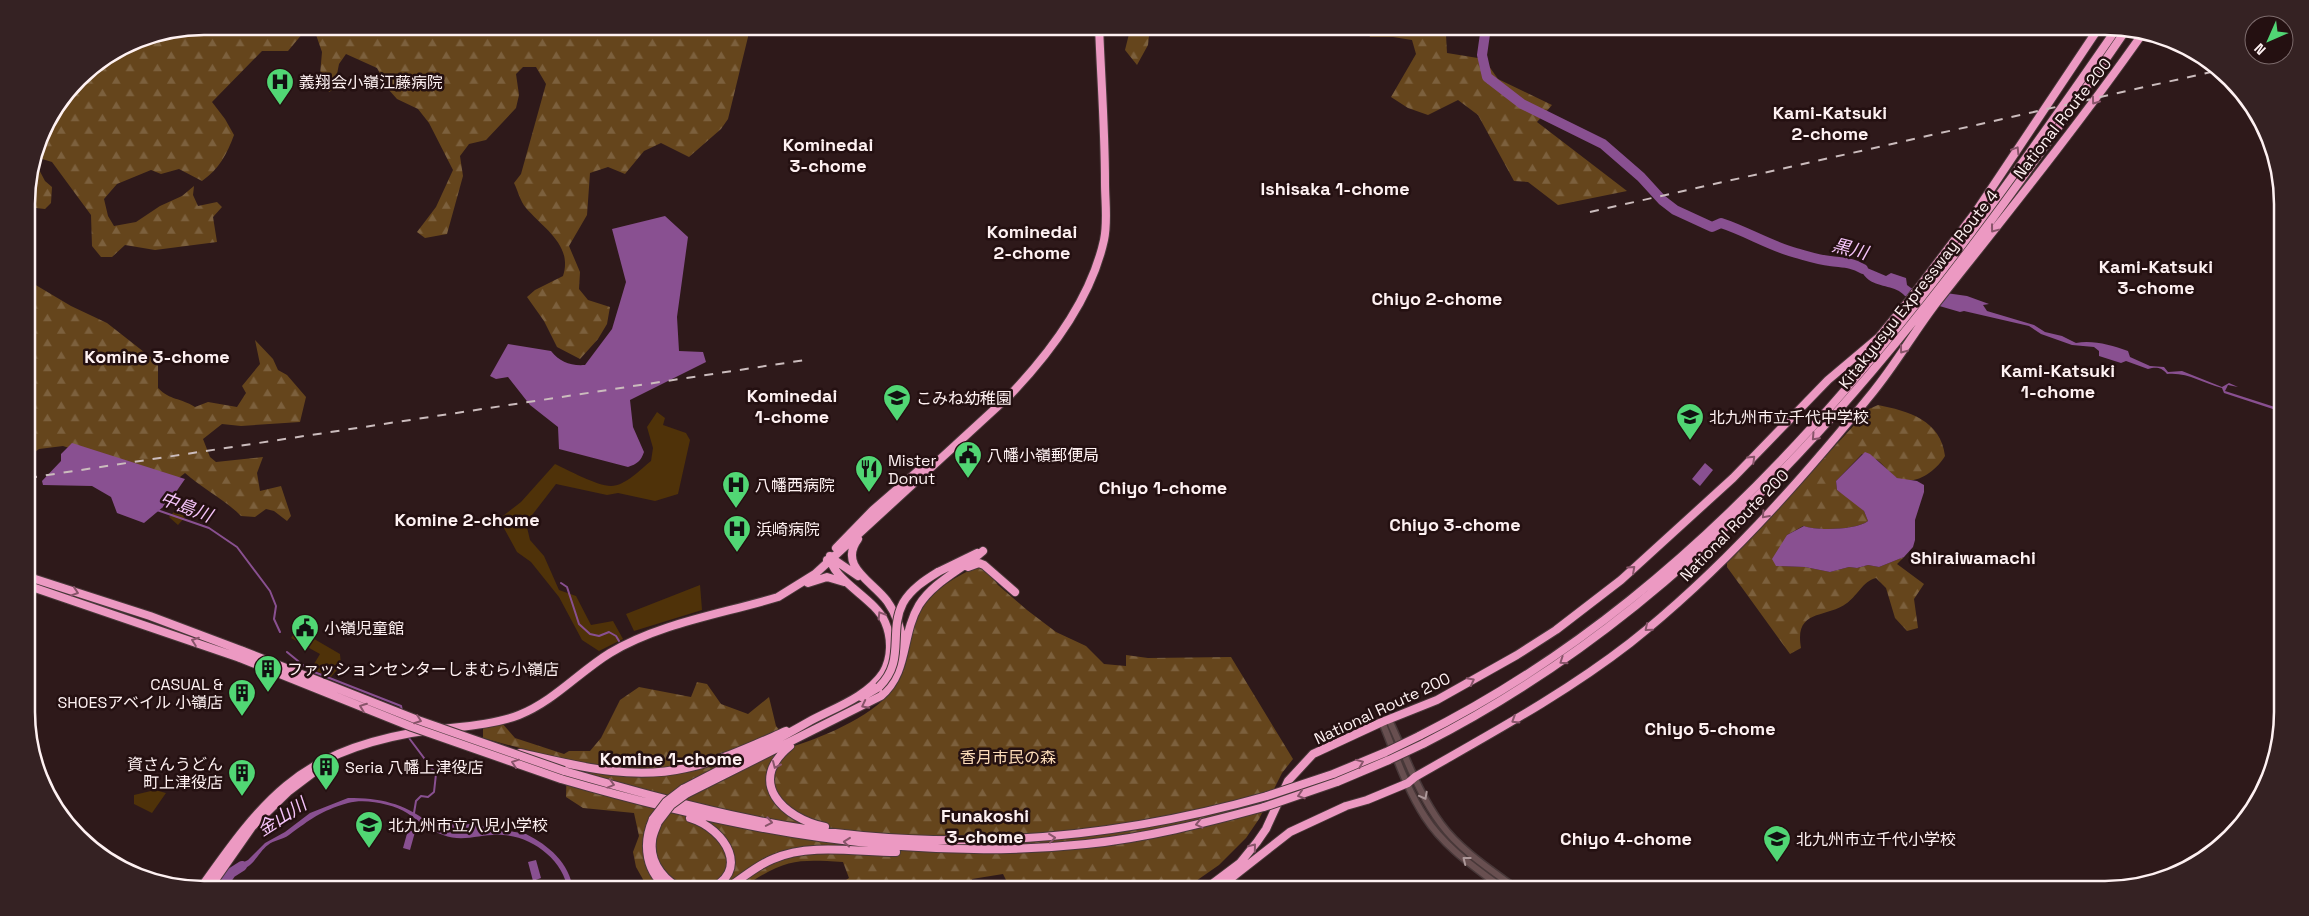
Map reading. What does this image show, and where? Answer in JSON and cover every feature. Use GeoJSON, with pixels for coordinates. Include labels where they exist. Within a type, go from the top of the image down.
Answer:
{"type":"FeatureCollection","features":[{"type":"Feature","properties":{"kind":"highway"},"geometry":{"type":"LineString","coordinates":[[755,604],[795,584],[831,556],[877,515],[994,409],[1031,372],[1066,324],[1092,276],[1102,248],[1107,211],[1100,35]]}},
{"type":"Feature","properties":{"kind":"highway","name":"National Route 200"},"geometry":{"type":"LineString","coordinates":[[1216,881],[1240,863],[1257,842],[1266,829],[1288,781],[1313,754],[1437,700],[1517,655],[1588,607],[1733,478],[1828,380],[1879,336],[1909,300],[1975,212],[2094,35]]}},
{"type":"Feature","properties":{"kind":"highway","name":"Kitakyusyu Expressway Route 4"},"geometry":{"type":"LineString","coordinates":[[2050,132],[2112,35]]}},
{"type":"Feature","properties":{"kind":"highway","name":"Kitakyusyu Expressway Route 4"},"geometry":{"type":"LineString","coordinates":[[980,846],[1130,828],[1218,810],[1267,796],[1423,744],[1486,711],[1613,626],[1723,531],[1835,415],[2122,36]]}},
{"type":"Feature","properties":{"kind":"highway","name":"National Route 200"},"geometry":{"type":"LineString","coordinates":[[1229,881],[1290,832],[1346,806],[1367,800],[1408,783],[1415,777],[1494,734],[1630,643],[1675,605],[1742,540],[1875,390],[1934,307],[2014,202],[2075,128],[2139,38]]}},
{"type":"Feature","properties":{"kind":"highway","name":"Kitakyusyu Expressway Route 4"},"geometry":{"type":"LineString","coordinates":[[35,580],[150,616],[412,726],[564,771],[755,820],[869,837],[1034,849],[1123,839],[1196,825],[1264,807],[1337,782],[1388,756],[1419,736],[1481,704],[1519,681],[1608,618],[1654,581],[1736,507],[1878,358]]}},
{"type":"Feature","properties":{"kind":"highway"},"geometry":{"type":"LineString","coordinates":[[778,597],[803,583],[889,496],[994,409]]}},
{"type":"Feature","properties":{"kind":"highway"},"geometry":{"type":"LineString","coordinates":[[877,515],[872,525],[857,539],[851,556],[856,570],[881,594],[894,611],[901,632],[903,647],[899,672]]}},
{"type":"Feature","properties":{"kind":"highway"},"geometry":{"type":"LineString","coordinates":[[564,771],[634,773],[685,768],[746,748],[865,696],[879,687],[889,676],[895,662],[897,627],[903,604],[912,591],[938,572],[983,551],[926,596],[916,611],[899,672],[891,686],[881,696],[810,733],[684,791]]}},
{"type":"Feature","properties":{"kind":"highway"},"geometry":{"type":"LineString","coordinates":[[831,556],[837,572],[874,606],[884,621],[890,638],[888,661],[883,673],[873,684],[835,709]]}},
{"type":"Feature","properties":{"kind":"highway"},"geometry":{"type":"LineString","coordinates":[[831,556],[881,594]]}},
{"type":"Feature","properties":{"kind":"highway"},"geometry":{"type":"LineString","coordinates":[[948,577],[979,563],[990,569],[1015,592]]}},
{"type":"Feature","properties":{"kind":"highway"},"geometry":{"type":"LineString","coordinates":[[206,881],[244,827],[268,800],[304,772],[339,753],[389,738],[518,715],[546,701],[609,654],[630,642],[652,633],[789,594],[812,581],[827,577],[840,580],[858,592]]}},
{"type":"Feature","properties":{"kind":"highway","name":"Kitakyusyu Expressway Route 4"},"geometry":{"type":"LineString","coordinates":[[35,588],[242,654],[487,745],[564,771]]}},
{"type":"Feature","properties":{"kind":"highway"},"geometry":{"type":"LineString","coordinates":[[660,881],[648,859],[646,836],[656,820],[684,791],[772,744],[811,720]]}},
{"type":"Feature","properties":{"kind":"highway"},"geometry":{"type":"LineString","coordinates":[[810,733],[783,752],[773,768],[771,779],[776,798],[790,814],[813,824],[836,829],[980,846]]}},
{"type":"Feature","properties":{"kind":"highway"},"geometry":{"type":"LineString","coordinates":[[214,881],[252,827],[289,791],[339,753]]}},
{"type":"Feature","properties":{"kind":"highway"},"geometry":{"type":"LineString","coordinates":[[564,771],[588,790],[695,820],[714,830],[726,843],[730,862],[721,881]]}},
{"type":"Feature","properties":{"kind":"highway"},"geometry":{"type":"LineString","coordinates":[[656,820],[652,841],[657,866],[670,881]]}},
{"type":"Feature","properties":{"kind":"highway"},"geometry":{"type":"LineString","coordinates":[[738,881],[772,859],[801,851],[980,846]]}},
{"type":"Feature","properties":{"kind":"main road"},"geometry":{"type":"LineString","coordinates":[[1386,721],[1440,824],[1452,837],[1505,881]]}},
{"type":"Feature","properties":{"kind":"main road"},"geometry":{"type":"LineString","coordinates":[[1386,721],[1408,783],[1425,818],[1462,858],[1493,881]]}},
{"type":"Feature","properties":{"kind":"shaded area"},"geometry":{"type":"Polygon","coordinates":[[[665,216],[688,237],[677,317],[679,351],[703,352],[706,362],[630,400],[633,427],[644,452],[642,458],[636,463],[628,467],[559,449],[558,427],[530,405],[508,377],[496,379],[490,376],[508,344],[551,351],[558,358],[566,362],[575,365],[585,365],[612,329],[626,282],[612,229],[665,216]]]}},
{"type":"Feature","properties":{"kind":"shaded area"},"geometry":{"type":"Polygon","coordinates":[[[1853,262],[1886,276],[1891,273],[1906,278],[1907,285],[1911,288],[1967,296],[1989,304],[1983,305],[1987,311],[2034,325],[2045,332],[2062,336],[2076,343],[2089,342],[2109,345],[2128,351],[2130,357],[2150,366],[2164,367],[2168,372],[2182,371],[2222,387],[2229,383],[2238,387],[2228,385],[2225,391],[2274,407],[2274,409],[2224,393],[2222,388],[2188,376],[2167,374],[2158,368],[2148,369],[2126,361],[2121,363],[2099,356],[2099,351],[2094,347],[2072,345],[2041,334],[2029,326],[1964,311],[1960,312],[1905,296],[1897,290],[1869,280],[1858,268],[1852,265],[1853,262]]]}},
{"type":"Feature","properties":{"kind":"shaded area"},"geometry":{"type":"Polygon","coordinates":[[[657,412],[665,418],[663,425],[686,433],[690,440],[678,494],[655,501],[618,493],[607,495],[556,484],[526,523],[530,540],[544,556],[559,590],[576,596],[591,625],[613,621],[623,639],[599,651],[582,640],[559,597],[531,562],[517,552],[499,519],[521,502],[555,464],[605,485],[616,485],[627,480],[651,461],[653,448],[647,427],[657,412]]]}},
{"type":"Feature","properties":{"kind":"shaded area"},"geometry":{"type":"Polygon","coordinates":[[[72,443],[185,479],[169,502],[144,523],[117,513],[111,497],[92,486],[43,485],[42,481],[61,461],[61,454],[72,443]]]}},
{"type":"Feature","properties":{"kind":"shaded area"},"geometry":{"type":"Polygon","coordinates":[[[1865,452],[1870,454],[1897,478],[1917,481],[1924,485],[1924,492],[1915,520],[1913,547],[1904,557],[1879,567],[1868,565],[1830,572],[1805,567],[1776,566],[1772,559],[1787,535],[1804,526],[1818,529],[1836,529],[1863,524],[1868,521],[1864,511],[1837,490],[1836,481],[1865,452]]]}},
{"type":"Feature","properties":{"kind":"shaded area"},"geometry":{"type":"Polygon","coordinates":[[[1705,463],[1713,470],[1700,486],[1692,479],[1705,463]]]}},
{"type":"Feature","properties":{"kind":"shaded area"},"geometry":{"type":"Polygon","coordinates":[[[177,509],[186,516],[178,525],[169,517],[177,509]]]}},
{"type":"Feature","properties":{"kind":"shaded area"},"geometry":{"type":"Polygon","coordinates":[[[700,585],[702,610],[634,631],[626,614],[700,585]]]}},
{"type":"Feature","properties":{"kind":"shaded area"},"geometry":{"type":"Polygon","coordinates":[[[297,629],[340,654],[341,665],[331,677],[311,669],[320,654],[291,638],[297,629]]]}},
{"type":"Feature","properties":{"kind":"shaded area"},"geometry":{"type":"Polygon","coordinates":[[[155,790],[166,793],[152,813],[134,804],[134,795],[155,790]]]}},
{"type":"Feature","properties":{"kind":"shaded area"},"geometry":{"type":"Polygon","coordinates":[[[348,798],[370,799],[400,806],[428,822],[431,817],[526,834],[550,849],[557,856],[563,863],[571,881],[566,881],[560,869],[545,852],[525,840],[503,835],[466,838],[451,837],[433,831],[407,813],[394,807],[362,801],[338,806],[316,816],[286,837],[270,843],[250,865],[230,876],[234,867],[248,860],[265,843],[285,832],[310,813],[348,798]]]}},
{"type":"Feature","properties":{"kind":"shaded area"},"geometry":{"type":"Polygon","coordinates":[[[408,830],[415,832],[410,850],[403,848],[408,830]]]}},
{"type":"Feature","properties":{"kind":"shaded area"},"geometry":{"type":"Polygon","coordinates":[[[536,860],[541,878],[533,881],[528,862],[536,860]]]}},
{"type":"Feature","properties":{"kind":"green space"},"geometry":{"type":"Polygon","coordinates":[[[193,35],[301,35],[288,51],[262,51],[212,102],[234,135],[222,161],[202,181],[179,169],[161,174],[151,170],[117,184],[104,199],[108,216],[114,226],[136,222],[160,206],[182,196],[194,186],[193,195],[198,206],[217,202],[222,207],[213,217],[217,242],[155,250],[125,245],[112,257],[101,257],[92,246],[91,215],[52,162],[41,159],[52,129],[70,101],[93,77],[129,52],[171,38],[193,35]]]}},
{"type":"Feature","properties":{"kind":"green space"},"geometry":{"type":"Polygon","coordinates":[[[316,35],[748,35],[748,37],[728,119],[721,129],[689,157],[661,143],[644,151],[625,174],[608,167],[590,173],[587,215],[569,246],[580,272],[579,289],[588,300],[610,307],[607,324],[598,339],[580,359],[557,347],[544,321],[527,297],[535,290],[563,276],[565,265],[564,255],[560,246],[555,238],[524,205],[514,183],[521,174],[546,84],[536,67],[523,67],[516,74],[519,95],[516,108],[486,140],[469,144],[460,156],[463,176],[447,234],[425,238],[417,232],[436,207],[453,170],[429,123],[418,109],[397,99],[389,90],[377,68],[346,54],[339,64],[334,89],[329,92],[320,75],[322,52],[316,35]]]}},
{"type":"Feature","properties":{"kind":"green space"},"geometry":{"type":"Polygon","coordinates":[[[1129,35],[1149,35],[1148,45],[1137,65],[1125,50],[1129,35]]]}},
{"type":"Feature","properties":{"kind":"green space"},"geometry":{"type":"Polygon","coordinates":[[[1369,35],[1446,35],[1447,53],[1484,59],[1498,79],[1552,105],[1537,122],[1627,191],[1558,205],[1528,182],[1514,181],[1478,115],[1458,100],[1428,115],[1408,108],[1391,97],[1416,54],[1412,40],[1393,37],[1370,37],[1369,35]]]}},
{"type":"Feature","properties":{"kind":"green space"},"geometry":{"type":"Polygon","coordinates":[[[39,169],[45,181],[52,187],[51,203],[45,209],[35,208],[36,182],[39,169]]]}},
{"type":"Feature","properties":{"kind":"green space"},"geometry":{"type":"Polygon","coordinates":[[[35,285],[71,306],[107,323],[158,363],[158,388],[167,395],[195,407],[208,402],[237,407],[246,393],[242,386],[260,364],[255,340],[273,359],[278,370],[287,375],[306,397],[300,422],[241,426],[222,424],[203,439],[210,457],[216,462],[263,457],[257,473],[260,491],[281,486],[291,516],[287,521],[274,511],[266,509],[255,517],[241,516],[228,504],[185,473],[175,481],[63,446],[39,449],[35,452],[35,285]]]}},
{"type":"Feature","properties":{"kind":"green space"},"geometry":{"type":"Polygon","coordinates":[[[1878,405],[1901,410],[1921,419],[1937,434],[1945,456],[1931,472],[1918,479],[1904,480],[1891,474],[1877,460],[1862,454],[1836,481],[1837,490],[1855,502],[1864,511],[1868,521],[1855,526],[1836,529],[1817,529],[1803,526],[1787,535],[1776,566],[1805,567],[1830,572],[1868,565],[1879,567],[1904,557],[1897,564],[1924,584],[1914,599],[1918,628],[1907,631],[1895,618],[1886,588],[1876,578],[1867,582],[1851,600],[1839,608],[1807,620],[1802,626],[1800,635],[1801,648],[1790,654],[1727,567],[1727,563],[1869,409],[1878,405]]]}},
{"type":"Feature","properties":{"kind":"green space","name":"香月市民の森"},"geometry":{"type":"Polygon","coordinates":[[[978,566],[989,573],[998,585],[1027,610],[1056,632],[1086,646],[1104,664],[1126,666],[1126,655],[1148,658],[1231,657],[1293,759],[1282,773],[1259,819],[1246,838],[1219,865],[1196,881],[1006,881],[1003,874],[972,879],[972,881],[844,881],[849,878],[843,862],[806,861],[787,864],[766,873],[754,881],[644,881],[636,867],[633,852],[639,836],[634,813],[583,808],[566,797],[567,761],[483,738],[483,727],[501,722],[515,738],[564,754],[569,751],[590,751],[601,738],[620,700],[639,687],[691,697],[697,682],[707,684],[721,704],[748,714],[769,697],[776,726],[794,746],[807,742],[836,730],[864,714],[888,695],[897,684],[903,672],[912,634],[921,610],[936,592],[978,566]]]}},
{"type":"Feature","properties":{"kind":"waterway","name":"黒川"},"geometry":{"type":"LineString","coordinates":[[1485,35],[1482,55],[1487,77],[1522,104],[1603,144],[1675,210],[1712,227],[1721,223],[1786,250],[1822,260],[1851,264],[1863,269]]}},
{"type":"Feature","properties":{"kind":"waterway","name":"中島川"},"geometry":{"type":"LineString","coordinates":[[157,510],[209,528],[237,547],[270,591],[276,606],[274,619],[280,632]]}},
{"type":"Feature","properties":{"kind":"waterway"},"geometry":{"type":"LineString","coordinates":[[561,583],[567,587],[579,624],[590,634],[599,636],[609,632],[616,636],[619,641]]}},
{"type":"Feature","properties":{"kind":"waterway","name":"中島川"},"geometry":{"type":"LineString","coordinates":[[287,652],[309,670],[401,706],[402,711]]}},
{"type":"Feature","properties":{"kind":"waterway","name":"中島川"},"geometry":{"type":"LineString","coordinates":[[409,738],[436,774],[434,792],[428,797],[421,796],[416,801],[414,813]]}},
{"type":"Feature","properties":{"kind":"waterway","name":"金山川"},"geometry":{"type":"LineString","coordinates":[[225,881],[231,873],[242,866]]}},
{"type":"Feature","properties":{"kind":"railway"},"geometry":{"type":"LineString","coordinates":[[1590,212],[2210,72]]}},
{"type":"Feature","properties":{"kind":"railway"},"geometry":{"type":"LineString","coordinates":[[35,477],[805,360]]}},
{"type":"Feature","properties":{"kind":"place","name":"義翔会小嶺江藤病院"},"geometry":{"type":"Point","coordinates":[280,106]}},
{"type":"Feature","properties":{"kind":"place","name":"こみね幼稚園"},"geometry":{"type":"Point","coordinates":[897,422]}},
{"type":"Feature","properties":{"kind":"place","name":"北九州市立千代中学校"},"geometry":{"type":"Point","coordinates":[1690,441]}},
{"type":"Feature","properties":{"kind":"place","name":"八幡小嶺郵便局"},"geometry":{"type":"Point","coordinates":[968,479]}},
{"type":"Feature","properties":{"kind":"place","name":"Mister Donut"},"geometry":{"type":"Point","coordinates":[869,493]}},
{"type":"Feature","properties":{"kind":"place","name":"八幡西病院"},"geometry":{"type":"Point","coordinates":[736,509]}},
{"type":"Feature","properties":{"kind":"place","name":"浜崎病院"},"geometry":{"type":"Point","coordinates":[737,553]}},
{"type":"Feature","properties":{"kind":"place","name":"小嶺児童館"},"geometry":{"type":"Point","coordinates":[305,652]}},
{"type":"Feature","properties":{"kind":"place","name":"ファッションセンターしまむら小嶺店"},"geometry":{"type":"Point","coordinates":[268,693]}},
{"type":"Feature","properties":{"kind":"place","name":"CASUAL & SHOESアベイル 小嶺店"},"geometry":{"type":"Point","coordinates":[242,717]}},
{"type":"Feature","properties":{"kind":"place","name":"Seria 八幡上津役店"},"geometry":{"type":"Point","coordinates":[326,791]}},
{"type":"Feature","properties":{"kind":"place","name":"資さんうどん 町上津役店"},"geometry":{"type":"Point","coordinates":[242,797]}},
{"type":"Feature","properties":{"kind":"place","name":"北九州市立八児小学校"},"geometry":{"type":"Point","coordinates":[369,849]}},
{"type":"Feature","properties":{"kind":"place","name":"北九州市立千代小学校"},"geometry":{"type":"Point","coordinates":[1777,863]}},
{"type":"Feature","properties":{"kind":"district","name":"Kami-Katsuki 2-chome"},"geometry":{"type":"Point","coordinates":[1830,123]}},
{"type":"Feature","properties":{"kind":"district","name":"Kominedai 3-chome"},"geometry":{"type":"Point","coordinates":[828,155]}},
{"type":"Feature","properties":{"kind":"district","name":"Ishisaka 1-chome"},"geometry":{"type":"Point","coordinates":[1335,189]}},
{"type":"Feature","properties":{"kind":"district","name":"Kominedai 2-chome"},"geometry":{"type":"Point","coordinates":[1032,242]}},
{"type":"Feature","properties":{"kind":"district","name":"Kami-Katsuki 3-chome"},"geometry":{"type":"Point","coordinates":[2156,277]}},
{"type":"Feature","properties":{"kind":"district","name":"Chiyo 2-chome"},"geometry":{"type":"Point","coordinates":[1437,299]}},
{"type":"Feature","properties":{"kind":"district","name":"Komine 3-chome"},"geometry":{"type":"Point","coordinates":[157,357]}},
{"type":"Feature","properties":{"kind":"district","name":"Kami-Katsuki 1-chome"},"geometry":{"type":"Point","coordinates":[2058,381]}},
{"type":"Feature","properties":{"kind":"district","name":"Kominedai 1-chome"},"geometry":{"type":"Point","coordinates":[792,406]}},
{"type":"Feature","properties":{"kind":"district","name":"Chiyo 1-chome"},"geometry":{"type":"Point","coordinates":[1163,488]}},
{"type":"Feature","properties":{"kind":"district","name":"Komine 2-chome"},"geometry":{"type":"Point","coordinates":[467,520]}},
{"type":"Feature","properties":{"kind":"district","name":"Chiyo 3-chome"},"geometry":{"type":"Point","coordinates":[1455,525]}},
{"type":"Feature","properties":{"kind":"district","name":"Shiraiwamachi"},"geometry":{"type":"Point","coordinates":[1973,558]}},
{"type":"Feature","properties":{"kind":"district","name":"Chiyo 5-chome"},"geometry":{"type":"Point","coordinates":[1710,729]}},
{"type":"Feature","properties":{"kind":"district","name":"Komine 1-chome"},"geometry":{"type":"Point","coordinates":[671,759]}},
{"type":"Feature","properties":{"kind":"district","name":"Funakoshi 3-chome"},"geometry":{"type":"Point","coordinates":[985,826]}},
{"type":"Feature","properties":{"kind":"district","name":"Chiyo 4-chome"},"geometry":{"type":"Point","coordinates":[1626,839]}}]}
